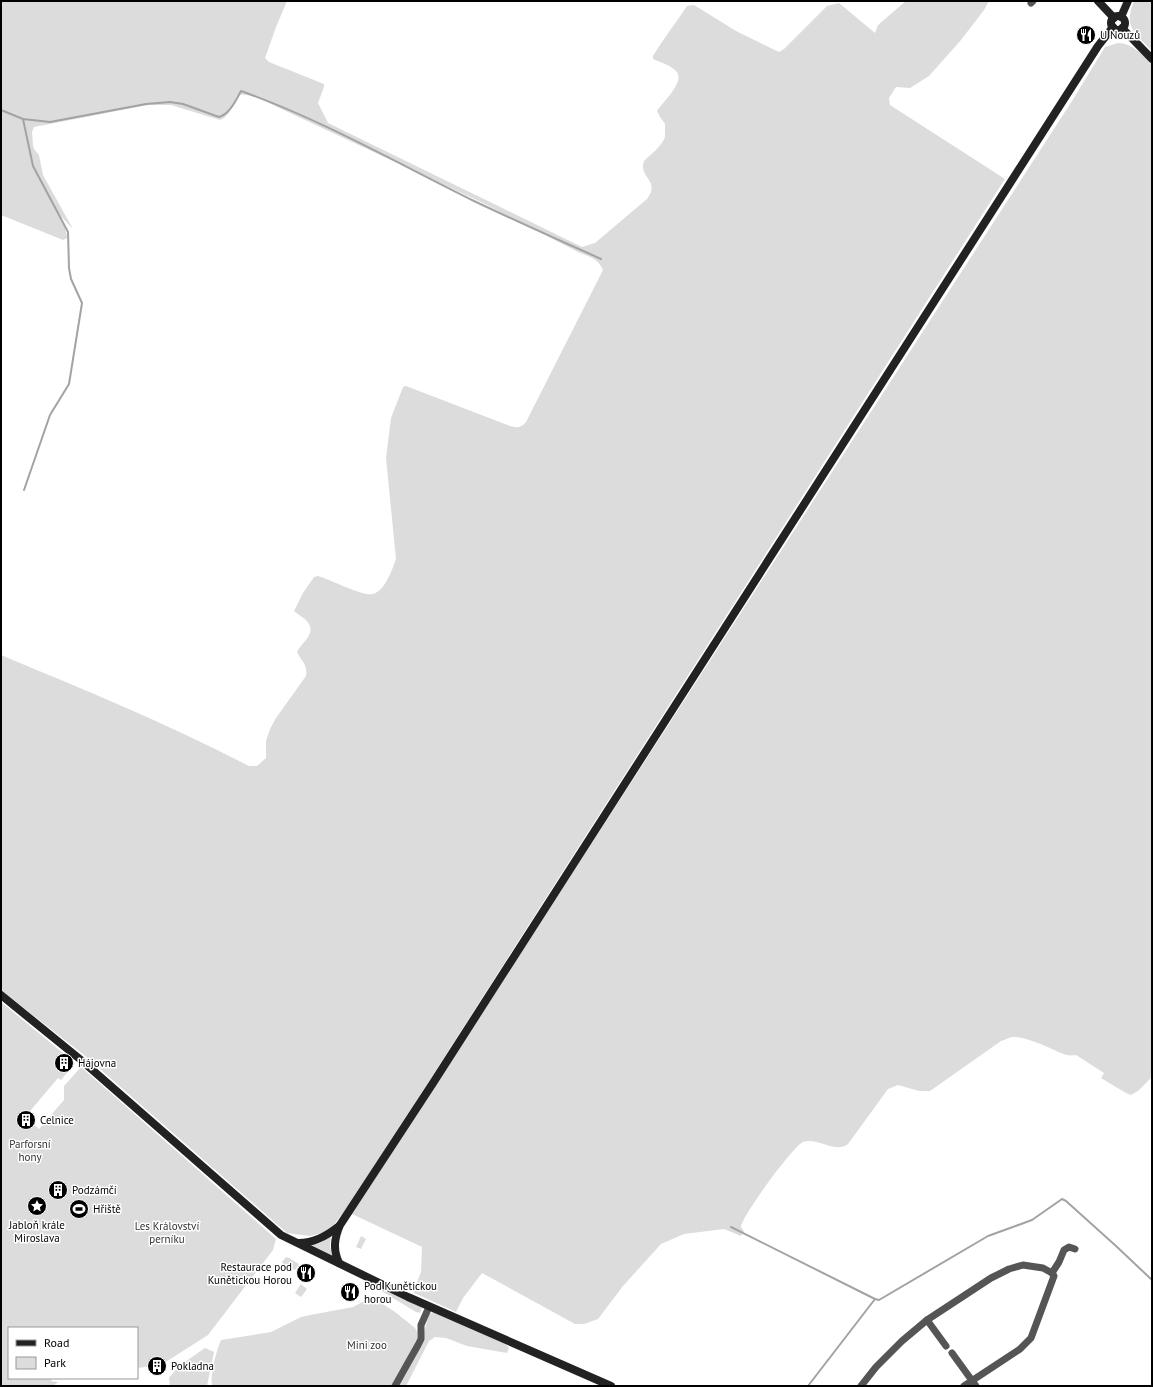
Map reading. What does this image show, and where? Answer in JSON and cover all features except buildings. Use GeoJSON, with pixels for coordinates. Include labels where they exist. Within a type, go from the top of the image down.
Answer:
{"type":"FeatureCollection","features":[{"type":"Feature","properties":{"kind":"street"},"geometry":{"type":"LineString","coordinates":[[1098,1],[1125,22],[1122,28]]}},
{"type":"Feature","properties":{"kind":"street"},"geometry":{"type":"LineString","coordinates":[[339,1263],[334,1245],[340,1225],[429,1089],[1098,46],[1113,27],[1112,22],[1128,1]]}},
{"type":"Feature","properties":{"kind":"street"},"geometry":{"type":"LineString","coordinates":[[1113,27],[1118,30],[1122,28]]}},
{"type":"Feature","properties":{"kind":"street"},"geometry":{"type":"LineString","coordinates":[[1122,28],[1152,59]]}},
{"type":"Feature","properties":{"kind":"street"},"geometry":{"type":"LineString","coordinates":[[1,996],[81,1060],[281,1235],[429,1307],[611,1386]]}},
{"type":"Feature","properties":{"kind":"street"},"geometry":{"type":"LineString","coordinates":[[298,1243],[308,1242],[320,1238],[340,1225]]}},
{"type":"Feature","properties":{"kind":"street"},"geometry":{"type":"LineString","coordinates":[[964,1386],[974,1383],[1020,1349],[1031,1338],[1054,1276],[1052,1273],[1064,1250],[1068,1247],[1075,1249]]}},
{"type":"Feature","properties":{"kind":"street"},"geometry":{"type":"LineString","coordinates":[[861,1386],[876,1367],[902,1341],[927,1320],[991,1278],[1009,1269],[1023,1265],[1043,1268],[1052,1273]]}},
{"type":"Feature","properties":{"kind":"street"},"geometry":{"type":"LineString","coordinates":[[395,1386],[421,1339],[421,1325],[429,1307]]}},
{"type":"Feature","properties":{"kind":"street"},"geometry":{"type":"LineString","coordinates":[[927,1320],[946,1346]]}},
{"type":"Feature","properties":{"kind":"street"},"geometry":{"type":"LineString","coordinates":[[952,1353],[974,1383]]}},
{"type":"Feature","properties":{"kind":"green space"},"geometry":{"type":"Polygon","coordinates":[[[1,1],[287,1],[265,58],[269,62],[324,84],[318,103],[328,123],[582,247],[595,243],[647,199],[651,193],[651,183],[643,167],[644,161],[659,147],[665,137],[665,124],[657,111],[676,86],[678,80],[676,71],[671,67],[653,59],[653,56],[687,6],[694,5],[736,31],[779,52],[784,49],[827,6],[839,3],[875,33],[878,25],[906,1],[989,1],[961,40],[929,76],[910,88],[896,87],[889,98],[890,105],[1005,179],[345,1210],[329,1231],[310,1236],[287,1233],[84,1055],[1,990],[1,655],[95,694],[249,766],[257,766],[266,758],[266,741],[270,729],[276,718],[306,676],[306,668],[297,652],[308,636],[310,628],[305,619],[294,611],[303,593],[314,577],[318,576],[362,593],[369,594],[377,592],[388,580],[396,559],[386,458],[391,418],[403,387],[406,386],[510,426],[521,426],[526,422],[603,270],[599,263],[594,259],[483,203],[261,99],[246,95],[237,96],[226,116],[220,120],[171,105],[148,105],[34,127],[32,132],[33,145],[34,149],[39,155],[43,175],[73,229],[56,211],[64,224],[67,236],[67,238],[63,240],[1,215],[1,1]]]}},
{"type":"Feature","properties":{"kind":"green space"},"geometry":{"type":"Polygon","coordinates":[[[1134,1],[1152,1],[1152,51],[1136,34],[1130,24],[1131,10],[1134,1]]]}},
{"type":"Feature","properties":{"kind":"green space"},"geometry":{"type":"Polygon","coordinates":[[[1118,43],[1133,47],[1152,64],[1152,1077],[1138,1091],[1131,1095],[1101,1078],[1104,1073],[1076,1055],[1065,1055],[1036,1042],[1023,1038],[1010,1037],[1001,1041],[930,1091],[919,1091],[898,1085],[888,1089],[848,1144],[843,1147],[809,1141],[803,1142],[789,1155],[758,1196],[741,1227],[744,1231],[741,1236],[724,1229],[684,1234],[661,1244],[623,1286],[598,1319],[584,1324],[575,1324],[482,1273],[463,1298],[456,1312],[414,1293],[421,1272],[422,1247],[352,1214],[1072,101],[1105,47],[1118,43]]]}},
{"type":"Feature","properties":{"kind":"green space","name":"Les Království perníku"},"geometry":{"type":"Polygon","coordinates":[[[1,1002],[75,1063],[61,1080],[58,1078],[25,1117],[39,1129],[64,1100],[64,1086],[81,1067],[276,1239],[273,1250],[208,1335],[161,1365],[138,1368],[138,1327],[8,1327],[8,1379],[52,1379],[51,1381],[58,1382],[53,1386],[1,1386],[1,1002]]]}},
{"type":"Feature","properties":{"kind":"green space"},"geometry":{"type":"Polygon","coordinates":[[[331,1235],[330,1246],[332,1256],[310,1246],[322,1242],[331,1235]]]}},
{"type":"Feature","properties":{"kind":"green space"},"geometry":{"type":"Polygon","coordinates":[[[361,1236],[366,1239],[361,1249],[356,1247],[361,1236]]]}},
{"type":"Feature","properties":{"kind":"green space"},"geometry":{"type":"Polygon","coordinates":[[[286,1257],[299,1264],[295,1270],[293,1269],[291,1271],[285,1267],[282,1262],[286,1257]]]}},
{"type":"Feature","properties":{"kind":"green space"},"geometry":{"type":"Polygon","coordinates":[[[301,1284],[307,1289],[301,1297],[295,1293],[301,1284]]]}},
{"type":"Feature","properties":{"kind":"green space"},"geometry":{"type":"Polygon","coordinates":[[[378,1289],[419,1304],[422,1307],[420,1313],[416,1312],[378,1289]]]}},
{"type":"Feature","properties":{"kind":"green space","name":"Mini zoo"},"geometry":{"type":"Polygon","coordinates":[[[372,1297],[395,1312],[415,1328],[417,1332],[417,1339],[392,1386],[212,1386],[214,1363],[221,1340],[271,1332],[301,1317],[353,1307],[372,1297]]]}},
{"type":"Feature","properties":{"kind":"green space"},"geometry":{"type":"Polygon","coordinates":[[[433,1312],[506,1344],[509,1348],[507,1353],[467,1346],[446,1338],[435,1337],[429,1341],[406,1386],[397,1386],[422,1340],[429,1315],[433,1312]]]}},
{"type":"Feature","properties":{"kind":"green space"},"geometry":{"type":"Polygon","coordinates":[[[205,1348],[214,1352],[207,1386],[170,1386],[169,1378],[179,1366],[205,1348]]]}},
{"type":"Feature","properties":{"kind":"waterway"},"geometry":{"type":"LineString","coordinates":[[1,110],[23,119],[50,122],[146,104],[170,102],[183,104],[219,117],[229,110],[241,91],[301,115],[474,201],[601,259]]}},
{"type":"Feature","properties":{"kind":"waterway"},"geometry":{"type":"LineString","coordinates":[[23,119],[33,166],[68,232],[69,268],[71,279],[82,303],[69,384],[50,415],[24,490]]}},
{"type":"Feature","properties":{"kind":"waterway"},"geometry":{"type":"LineString","coordinates":[[808,1386],[875,1299],[879,1300],[988,1236],[1032,1220],[1062,1199],[1152,1280]]}},
{"type":"Feature","properties":{"kind":"waterway"},"geometry":{"type":"LineString","coordinates":[[731,1227],[875,1299]]}},
{"type":"Feature","properties":{"kind":"place","name":"U Nouzů"},"geometry":{"type":"Point","coordinates":[1086,35]}},
{"type":"Feature","properties":{"kind":"place","name":"Hájovna"},"geometry":{"type":"Point","coordinates":[64,1063]}},
{"type":"Feature","properties":{"kind":"place","name":"Celnice"},"geometry":{"type":"Point","coordinates":[26,1120]}},
{"type":"Feature","properties":{"kind":"place","name":"Podzámčí"},"geometry":{"type":"Point","coordinates":[58,1190]}},
{"type":"Feature","properties":{"kind":"place","name":"Jabloň krále Miroslava"},"geometry":{"type":"Point","coordinates":[37,1206]}},
{"type":"Feature","properties":{"kind":"place","name":"Hřiště"},"geometry":{"type":"Point","coordinates":[79,1209]}},
{"type":"Feature","properties":{"kind":"place","name":"Restaurace pod Kunětickou Horou"},"geometry":{"type":"Point","coordinates":[306,1273]}},
{"type":"Feature","properties":{"kind":"place","name":"Pod Kunětickou horou"},"geometry":{"type":"Point","coordinates":[350,1292]}},
{"type":"Feature","properties":{"kind":"place","name":"Pokladna"},"geometry":{"type":"Point","coordinates":[157,1366]}},
{"type":"Feature","properties":{"kind":"park label","name":"Parforsní hony"},"geometry":{"type":"Point","coordinates":[30,1150]}}]}
